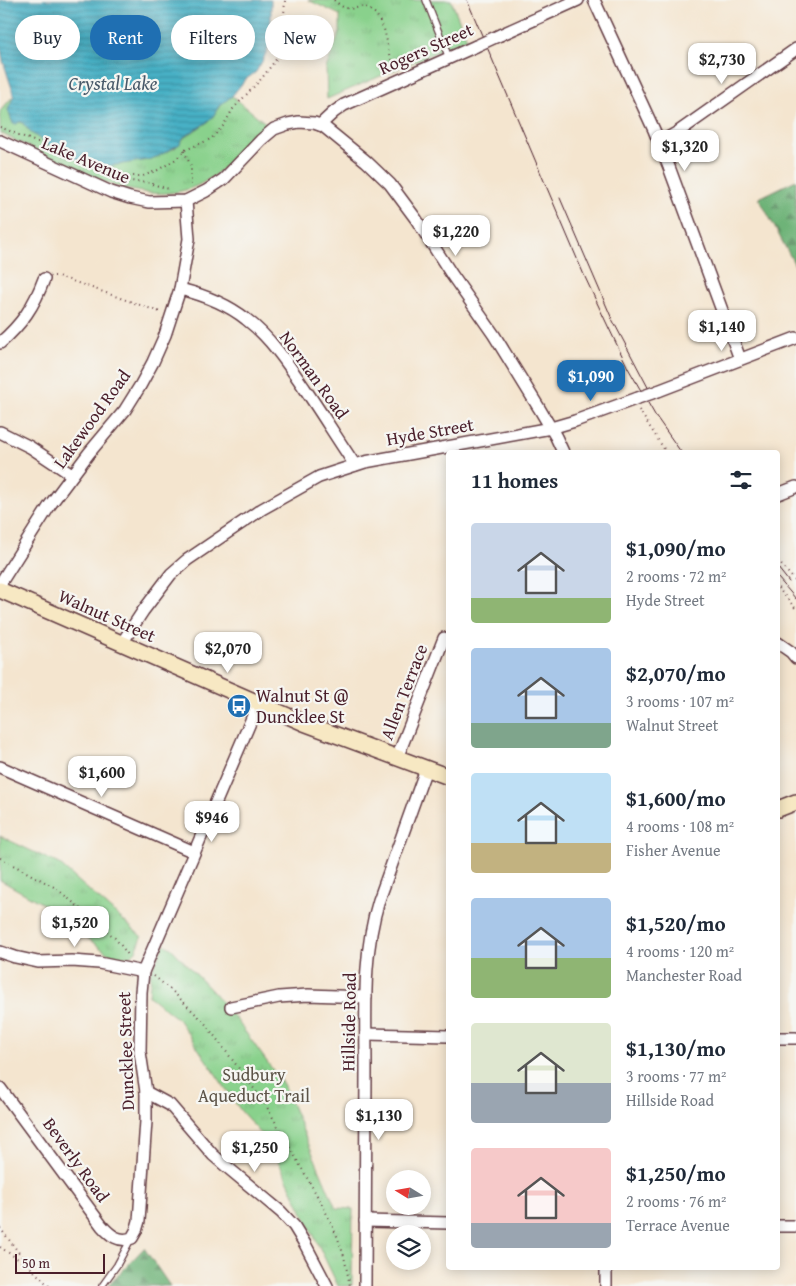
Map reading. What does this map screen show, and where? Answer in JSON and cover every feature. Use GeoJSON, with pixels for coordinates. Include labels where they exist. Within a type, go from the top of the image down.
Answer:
{"type":"FeatureCollection","features":[{"type":"Feature","properties":{"kind":"main road","name":"Walnut Street"},"geometry":{"type":"LineString","coordinates":[[0,590],[258,704],[316,728],[446,776]]}},
{"type":"Feature","properties":{"kind":"main road"},"geometry":{"type":"LineString","coordinates":[[780,809],[796,802]]}},
{"type":"Feature","properties":{"kind":"street","name":"Rogers Street"},"geometry":{"type":"LineString","coordinates":[[320,125],[340,107],[578,0]]}},
{"type":"Feature","properties":{"kind":"street"},"geometry":{"type":"LineString","coordinates":[[594,0],[659,143],[740,359]]}},
{"type":"Feature","properties":{"kind":"street"},"geometry":{"type":"LineString","coordinates":[[659,143],[678,132],[796,49]]}},
{"type":"Feature","properties":{"kind":"street"},"geometry":{"type":"LineString","coordinates":[[186,202],[224,179],[274,129],[288,124],[310,122],[329,130],[366,160],[390,184],[416,219],[494,335],[551,428],[562,450]]}},
{"type":"Feature","properties":{"kind":"street","name":"Lake Avenue"},"geometry":{"type":"LineString","coordinates":[[0,141],[111,192],[149,202],[186,202]]}},
{"type":"Feature","properties":{"kind":"street","name":"Lakewood Road"},"geometry":{"type":"LineString","coordinates":[[0,584],[50,505],[125,410],[140,386],[165,335],[180,289],[189,240],[186,202]]}},
{"type":"Feature","properties":{"kind":"street"},"geometry":{"type":"LineString","coordinates":[[0,343],[30,310],[38,296],[44,279]]}},
{"type":"Feature","properties":{"kind":"street","name":"Norman Road"},"geometry":{"type":"LineString","coordinates":[[180,289],[214,300],[232,309],[247,319],[265,337],[288,364],[355,466]]}},
{"type":"Feature","properties":{"kind":"street","name":"Hyde Street"},"geometry":{"type":"LineString","coordinates":[[122,643],[142,611],[171,574],[187,560],[262,509],[319,477],[365,462],[551,428],[658,391],[796,338]]}},
{"type":"Feature","properties":{"kind":"street"},"geometry":{"type":"LineString","coordinates":[[0,432],[30,447],[72,476]]}},
{"type":"Feature","properties":{"kind":"street"},"geometry":{"type":"LineString","coordinates":[[780,493],[796,487]]}},
{"type":"Feature","properties":{"kind":"street","name":"Allen Terrace"},"geometry":{"type":"LineString","coordinates":[[397,758],[444,638]]}},
{"type":"Feature","properties":{"kind":"street"},"geometry":{"type":"LineString","coordinates":[[780,644],[792,652],[796,658]]}},
{"type":"Feature","properties":{"kind":"street","name":"Duncklee Street"},"geometry":{"type":"LineString","coordinates":[[132,1238],[138,1226],[140,1213],[146,1121],[146,1092],[140,1052],[143,970],[258,704]]}},
{"type":"Feature","properties":{"kind":"street"},"geometry":{"type":"LineString","coordinates":[[0,767],[194,852]]}},
{"type":"Feature","properties":{"kind":"street","name":"Hillside Road"},"geometry":{"type":"LineString","coordinates":[[365,1286],[366,996],[368,961],[373,920],[426,769]]}},
{"type":"Feature","properties":{"kind":"street"},"geometry":{"type":"LineString","coordinates":[[0,952],[15,958],[38,962],[72,961],[99,963],[143,970]]}},
{"type":"Feature","properties":{"kind":"street"},"geometry":{"type":"LineString","coordinates":[[231,1008],[278,997],[366,996]]}},
{"type":"Feature","properties":{"kind":"street"},"geometry":{"type":"LineString","coordinates":[[366,1034],[446,1036]]}},
{"type":"Feature","properties":{"kind":"street"},"geometry":{"type":"LineString","coordinates":[[780,1038],[796,1038]]}},
{"type":"Feature","properties":{"kind":"street","name":"Beverly Road"},"geometry":{"type":"LineString","coordinates":[[0,1088],[102,1226],[119,1239],[126,1240],[132,1238]]}},
{"type":"Feature","properties":{"kind":"street"},"geometry":{"type":"LineString","coordinates":[[146,1092],[170,1106],[220,1161],[281,1212],[294,1226],[306,1244],[327,1286]]}},
{"type":"Feature","properties":{"kind":"street"},"geometry":{"type":"LineString","coordinates":[[365,1221],[446,1223]]}},
{"type":"Feature","properties":{"kind":"street"},"geometry":{"type":"LineString","coordinates":[[780,1226],[796,1226]]}},
{"type":"Feature","properties":{"kind":"street"},"geometry":{"type":"LineString","coordinates":[[606,1270],[606,1286]]}},
{"type":"Feature","properties":{"kind":"lane"},"geometry":{"type":"LineString","coordinates":[[426,0],[449,58]]}},
{"type":"Feature","properties":{"kind":"lane"},"geometry":{"type":"LineString","coordinates":[[102,1286],[117,1265],[132,1238]]}},
{"type":"Feature","properties":{"kind":"path"},"geometry":{"type":"LineString","coordinates":[[127,178],[143,176],[158,170],[176,159],[184,151],[211,139],[223,126],[233,109],[262,78],[277,58],[282,45],[285,0]]}},
{"type":"Feature","properties":{"kind":"path"},"geometry":{"type":"LineString","coordinates":[[334,0],[340,6],[353,10],[364,6],[376,14],[384,29],[391,58],[402,80]]}},
{"type":"Feature","properties":{"kind":"path"},"geometry":{"type":"LineString","coordinates":[[0,127],[36,142],[41,142],[66,156],[132,181],[149,183],[174,190]]}},
{"type":"Feature","properties":{"kind":"path"},"geometry":{"type":"LineString","coordinates":[[184,151],[191,166],[191,185]]}},
{"type":"Feature","properties":{"kind":"path"},"geometry":{"type":"LineString","coordinates":[[44,279],[58,276],[172,316]]}},
{"type":"Feature","properties":{"kind":"path"},"geometry":{"type":"LineString","coordinates":[[640,411],[665,450]]}},
{"type":"Feature","properties":{"kind":"path"},"geometry":{"type":"LineString","coordinates":[[780,564],[796,582]]}},
{"type":"Feature","properties":{"kind":"path"},"geometry":{"type":"LineString","coordinates":[[780,590],[796,608]]}},
{"type":"Feature","properties":{"kind":"path"},"geometry":{"type":"LineString","coordinates":[[0,858],[56,888],[115,938],[133,962],[172,991],[204,1022],[264,1102],[323,1206],[344,1256],[350,1286]]}},
{"type":"Feature","properties":{"kind":"path"},"geometry":{"type":"LineString","coordinates":[[0,1228],[29,1266],[50,1286]]}},
{"type":"Feature","properties":{"kind":"path"},"geometry":{"type":"LineString","coordinates":[[0,1247],[29,1266]]}},
{"type":"Feature","properties":{"kind":"green space"},"geometry":{"type":"Polygon","coordinates":[[[308,0],[451,0],[467,39],[327,99],[326,68],[329,60],[334,60],[334,47],[340,32],[340,15],[308,0]]]}},
{"type":"Feature","properties":{"kind":"green space"},"geometry":{"type":"Polygon","coordinates":[[[14,95],[10,110],[17,124],[22,122],[30,132],[48,145],[83,162],[100,165],[148,160],[175,148],[185,137],[209,121],[219,106],[232,96],[268,125],[255,134],[220,171],[206,181],[188,189],[170,193],[151,193],[133,190],[96,179],[0,133],[0,111],[14,95]]]}},
{"type":"Feature","properties":{"kind":"green space"},"geometry":{"type":"Polygon","coordinates":[[[796,180],[796,267],[759,198],[796,180]]]}},
{"type":"Feature","properties":{"kind":"green space"},"geometry":{"type":"Polygon","coordinates":[[[0,836],[59,864],[142,937],[136,951],[131,956],[124,957],[107,953],[43,904],[0,880],[0,836]]]}},
{"type":"Feature","properties":{"kind":"green space","name":"Sudbury Aqueduct Trail"},"geometry":{"type":"Polygon","coordinates":[[[164,944],[171,948],[236,1019],[283,1084],[336,1208],[353,1209],[352,1286],[338,1286],[270,1144],[241,1111],[178,1019],[149,996],[151,972],[164,944]]]}},
{"type":"Feature","properties":{"kind":"green space"},"geometry":{"type":"Polygon","coordinates":[[[144,1248],[170,1286],[108,1286],[144,1248]]]}},
{"type":"Feature","properties":{"kind":"water","name":"Crystal Lake"},"geometry":{"type":"Polygon","coordinates":[[[0,0],[271,0],[271,15],[265,15],[265,55],[256,72],[245,80],[232,96],[219,106],[209,121],[184,137],[180,144],[148,160],[109,166],[83,162],[48,145],[30,132],[22,122],[13,124],[8,110],[14,95],[0,45],[0,0]]]}},
{"type":"Feature","properties":{"kind":"tram line"},"geometry":{"type":"LineString","coordinates":[[467,0],[584,275],[606,322],[628,368],[655,415],[680,450]]}},
{"type":"Feature","properties":{"kind":"tram line"},"geometry":{"type":"LineString","coordinates":[[560,198],[612,319],[652,395]]}},
{"type":"Feature","properties":{"kind":"tram line"},"geometry":{"type":"LineString","coordinates":[[780,571],[789,582]]}},
{"type":"Feature","properties":{"kind":"tram line"},"geometry":{"type":"LineString","coordinates":[[780,580],[796,599]]}},
{"type":"Feature","properties":{"kind":"place","name":"Walnut St @ Duncklee St"},"geometry":{"type":"Point","coordinates":[239,706]}}]}
